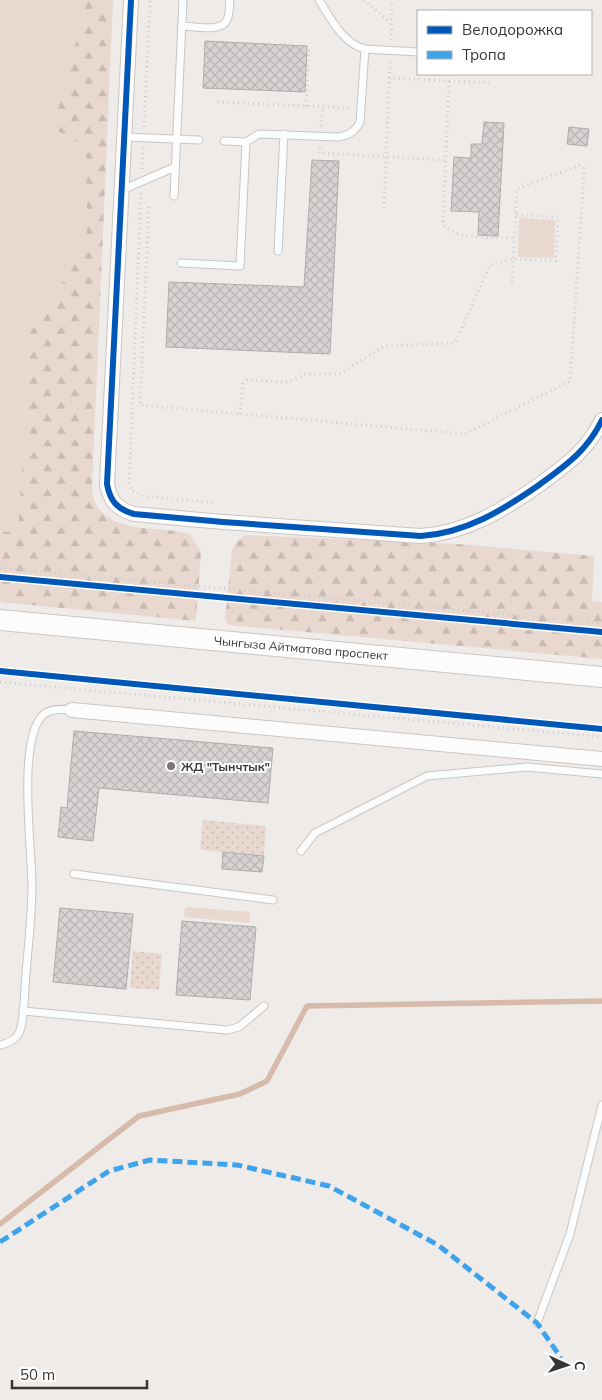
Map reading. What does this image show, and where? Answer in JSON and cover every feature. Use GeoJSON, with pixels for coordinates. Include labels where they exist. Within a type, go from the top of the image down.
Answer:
{"type":"FeatureCollection","features":[{"type":"Feature","properties":{"kind":"main road","name":"Чынгыза Айтматова проспект"},"geometry":{"type":"LineString","coordinates":[[0,620],[602,676]]}},
{"type":"Feature","properties":{"kind":"street"},"geometry":{"type":"LineString","coordinates":[[131,0],[107,484],[109,495],[113,502],[122,510],[134,514],[421,536],[437,535],[492,516],[509,506],[576,456],[590,442],[602,420]]}},
{"type":"Feature","properties":{"kind":"street"},"geometry":{"type":"LineString","coordinates":[[72,710],[602,759]]}},
{"type":"Feature","properties":{"kind":"lane"},"geometry":{"type":"LineString","coordinates":[[174,196],[183,0]]}},
{"type":"Feature","properties":{"kind":"lane"},"geometry":{"type":"LineString","coordinates":[[182,26],[216,27],[224,25],[228,19],[230,0]]}},
{"type":"Feature","properties":{"kind":"lane"},"geometry":{"type":"LineString","coordinates":[[319,0],[349,42],[356,47],[417,52]]}},
{"type":"Feature","properties":{"kind":"lane"},"geometry":{"type":"LineString","coordinates":[[224,141],[246,142],[259,134],[338,137],[348,135],[356,130],[360,122],[365,49]]}},
{"type":"Feature","properties":{"kind":"lane"},"geometry":{"type":"LineString","coordinates":[[278,251],[284,134]]}},
{"type":"Feature","properties":{"kind":"lane"},"geometry":{"type":"LineString","coordinates":[[125,137],[199,140]]}},
{"type":"Feature","properties":{"kind":"lane"},"geometry":{"type":"LineString","coordinates":[[182,263],[240,266],[246,142]]}},
{"type":"Feature","properties":{"kind":"lane"},"geometry":{"type":"LineString","coordinates":[[122,190],[175,167]]}},
{"type":"Feature","properties":{"kind":"lane"},"geometry":{"type":"LineString","coordinates":[[0,1045],[16,1037],[19,1032],[23,1011],[32,886],[28,808],[29,764],[34,729],[45,713],[59,709],[72,710]]}},
{"type":"Feature","properties":{"kind":"lane"},"geometry":{"type":"LineString","coordinates":[[301,851],[315,833],[427,776],[527,767],[602,774]]}},
{"type":"Feature","properties":{"kind":"lane"},"geometry":{"type":"LineString","coordinates":[[74,874],[273,900]]}},
{"type":"Feature","properties":{"kind":"lane"},"geometry":{"type":"LineString","coordinates":[[23,1011],[227,1030],[239,1027],[264,1006]]}},
{"type":"Feature","properties":{"kind":"lane"},"geometry":{"type":"LineString","coordinates":[[537,1323],[570,1234],[602,1106]]}},
{"type":"Feature","properties":{"kind":"path"},"geometry":{"type":"LineString","coordinates":[[150,0],[129,485],[136,494],[144,496],[215,503]]}},
{"type":"Feature","properties":{"kind":"path"},"geometry":{"type":"LineString","coordinates":[[364,0],[391,23]]}},
{"type":"Feature","properties":{"kind":"path"},"geometry":{"type":"LineString","coordinates":[[384,208],[392,0]]}},
{"type":"Feature","properties":{"kind":"path"},"geometry":{"type":"LineString","coordinates":[[306,106],[310,49]]}},
{"type":"Feature","properties":{"kind":"path"},"geometry":{"type":"LineString","coordinates":[[389,78],[493,83]]}},
{"type":"Feature","properties":{"kind":"path"},"geometry":{"type":"LineString","coordinates":[[449,81],[443,224],[447,230],[460,235],[514,238]]}},
{"type":"Feature","properties":{"kind":"path"},"geometry":{"type":"LineString","coordinates":[[218,102],[361,109]]}},
{"type":"Feature","properties":{"kind":"path"},"geometry":{"type":"LineString","coordinates":[[319,153],[445,160]]}},
{"type":"Feature","properties":{"kind":"path"},"geometry":{"type":"LineString","coordinates":[[149,207],[140,404],[465,434],[570,381],[583,168],[580,165],[517,189],[512,283]]}},
{"type":"Feature","properties":{"kind":"path"},"geometry":{"type":"LineString","coordinates":[[240,414],[243,384],[247,380],[287,382],[306,374],[339,374],[385,346],[456,343],[490,265],[513,259],[556,261],[558,217],[516,215]]}},
{"type":"Feature","properties":{"kind":"path"},"geometry":{"type":"LineString","coordinates":[[0,568],[602,623]]}},
{"type":"Feature","properties":{"kind":"path"},"geometry":{"type":"LineString","coordinates":[[0,682],[602,737]]}},
{"type":"Feature","properties":{"kind":"green space"},"geometry":{"type":"Polygon","coordinates":[[[0,0],[87,0],[53,128],[86,148],[87,245],[30,333],[18,533],[0,531],[0,0]]]}},
{"type":"Feature","properties":{"kind":"green space"},"geometry":{"type":"Polygon","coordinates":[[[87,0],[113,0],[92,480],[93,496],[99,509],[108,518],[120,523],[134,527],[190,534],[201,552],[196,621],[0,602],[0,531],[18,533],[30,333],[87,245],[86,148],[53,128],[87,0]]]}},
{"type":"Feature","properties":{"kind":"green space"},"geometry":{"type":"Polygon","coordinates":[[[519,218],[555,220],[554,258],[518,257],[519,218]]]}},
{"type":"Feature","properties":{"kind":"green space"},"geometry":{"type":"Polygon","coordinates":[[[245,535],[458,544],[594,556],[592,601],[602,602],[602,659],[229,625],[225,620],[232,550],[245,535]]]}},
{"type":"Feature","properties":{"kind":"green space"},"geometry":{"type":"Polygon","coordinates":[[[203,820],[266,826],[264,856],[200,850],[203,820]]]}},
{"type":"Feature","properties":{"kind":"green space"},"geometry":{"type":"Polygon","coordinates":[[[187,907],[250,912],[249,923],[184,917],[187,907]]]}},
{"type":"Feature","properties":{"kind":"green space"},"geometry":{"type":"Polygon","coordinates":[[[133,951],[162,954],[159,990],[130,988],[133,951]]]}},
{"type":"Feature","properties":{"kind":"building"},"geometry":{"type":"Polygon","coordinates":[[[205,41],[307,46],[305,92],[203,88],[205,41]]]}},
{"type":"Feature","properties":{"kind":"building"},"geometry":{"type":"Polygon","coordinates":[[[484,122],[504,123],[498,236],[478,235],[479,212],[451,211],[454,157],[471,158],[471,144],[482,144],[484,122]]]}},
{"type":"Feature","properties":{"kind":"building"},"geometry":{"type":"Polygon","coordinates":[[[569,127],[589,129],[587,146],[567,144],[569,127]]]}},
{"type":"Feature","properties":{"kind":"building"},"geometry":{"type":"Polygon","coordinates":[[[312,160],[339,161],[330,354],[166,347],[169,282],[304,287],[312,160]]]}},
{"type":"Feature","properties":{"kind":"building","name":"ЖД \"Тынчтык\""},"geometry":{"type":"Polygon","coordinates":[[[74,731],[273,748],[268,803],[99,788],[93,841],[58,837],[61,807],[67,808],[74,731]]]}},
{"type":"Feature","properties":{"kind":"building"},"geometry":{"type":"Polygon","coordinates":[[[223,852],[264,856],[262,872],[222,869],[223,852]]]}},
{"type":"Feature","properties":{"kind":"building"},"geometry":{"type":"Polygon","coordinates":[[[60,908],[133,914],[126,989],[53,982],[60,908]]]}},
{"type":"Feature","properties":{"kind":"building"},"geometry":{"type":"Polygon","coordinates":[[[182,921],[256,927],[250,1000],[176,995],[182,921]]]}},
{"type":"Feature","properties":{"kind":"waterway"},"geometry":{"type":"LineString","coordinates":[[0,1224],[139,1116],[240,1094],[267,1081],[307,1006],[602,1001]]}},
{"type":"Feature","properties":{"kind":"marked path"},"geometry":{"type":"LineString","coordinates":[[0,1242],[109,1171],[150,1160],[237,1165],[329,1186],[438,1245],[537,1323],[561,1358]]}},
{"type":"Feature","properties":{"kind":"cycle path"},"geometry":{"type":"LineString","coordinates":[[131,0],[107,484],[112,500],[119,507],[134,514],[223,522],[421,536],[438,534],[483,519],[539,485],[583,449],[602,420]]}},
{"type":"Feature","properties":{"kind":"cycle path"},"geometry":{"type":"LineString","coordinates":[[0,577],[602,632]]}},
{"type":"Feature","properties":{"kind":"cycle path"},"geometry":{"type":"LineString","coordinates":[[0,671],[602,729]]}},
{"type":"Feature","properties":{"kind":"place","name":"ЖД \"Тынчтык\""},"geometry":{"type":"Point","coordinates":[171,766]}}]}
